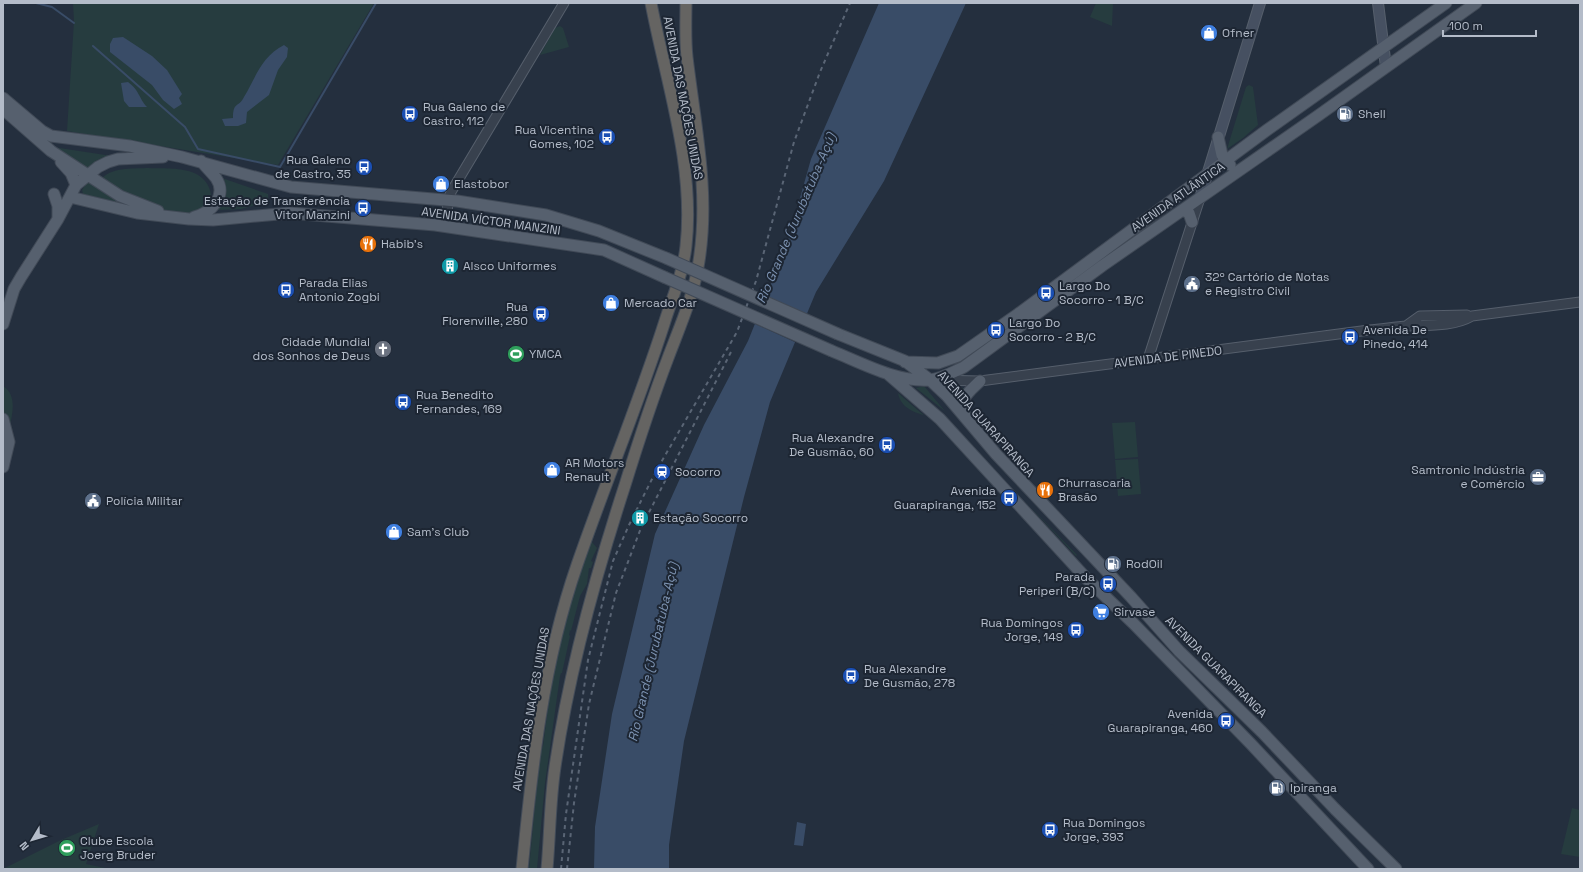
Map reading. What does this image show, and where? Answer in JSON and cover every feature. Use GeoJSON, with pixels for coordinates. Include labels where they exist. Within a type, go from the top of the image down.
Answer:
{"type":"FeatureCollection","features":[{"type":"Feature","properties":{"kind":"highway","name":"AVENIDA DAS NAÇÕES UNIDAS"},"geometry":{"type":"LineString","coordinates":[[522,869],[533,762],[548,673],[561,615],[584,545],[651,365],[680,278],[686,246],[688,192],[684,160],[651,3]]}},
{"type":"Feature","properties":{"kind":"highway","name":"AVENIDA DAS NAÇÕES UNIDAS"},"geometry":{"type":"LineString","coordinates":[[547,869],[554,768],[571,676],[588,609],[625,484],[667,360],[693,292],[699,264],[703,233],[704,202],[691,78],[687,56],[686,3]]}},
{"type":"Feature","properties":{"kind":"main road"},"geometry":{"type":"LineString","coordinates":[[1200,198],[1260,3]]}},
{"type":"Feature","properties":{"kind":"main road"},"geometry":{"type":"LineString","coordinates":[[1378,3],[1385,47],[1386,67]]}},
{"type":"Feature","properties":{"kind":"main road","name":"AVENIDA ATLÂNTICA"},"geometry":{"type":"LineString","coordinates":[[905,362],[938,362],[958,356],[1018,314],[1207,174],[1446,3]]}},
{"type":"Feature","properties":{"kind":"main road","name":"AVENIDA ATLÂNTICA"},"geometry":{"type":"LineString","coordinates":[[886,372],[914,380],[930,380],[943,377],[964,367],[1182,210],[1476,3]]}},
{"type":"Feature","properties":{"kind":"main road"},"geometry":{"type":"LineString","coordinates":[[3,98],[42,131],[51,136],[130,146],[182,157]]}},
{"type":"Feature","properties":{"kind":"main road"},"geometry":{"type":"LineString","coordinates":[[3,109],[66,167],[76,185]]}},
{"type":"Feature","properties":{"kind":"main road"},"geometry":{"type":"LineString","coordinates":[[1218,137],[1225,161],[1234,168],[1242,168]]}},
{"type":"Feature","properties":{"kind":"main road"},"geometry":{"type":"LineString","coordinates":[[51,152],[127,199],[155,210],[188,218],[203,215],[211,210],[219,198],[220,189],[216,178],[201,161]]}},
{"type":"Feature","properties":{"kind":"main road","name":"AVENIDA VÍCTOR MANZINI"},"geometry":{"type":"LineString","coordinates":[[182,157],[291,186],[448,200],[491,206],[565,220],[599,231],[666,258],[905,362]]}},
{"type":"Feature","properties":{"kind":"main road"},"geometry":{"type":"LineString","coordinates":[[3,324],[14,289],[58,219],[76,185],[98,167],[118,160],[182,157]]}},
{"type":"Feature","properties":{"kind":"main road"},"geometry":{"type":"LineString","coordinates":[[54,194],[58,206],[58,219]]}},
{"type":"Feature","properties":{"kind":"main road","name":"AVENIDA VÍCTOR MANZINI"},"geometry":{"type":"LineString","coordinates":[[70,197],[136,213],[213,220],[290,213],[425,224],[604,250],[832,351],[886,372]]}},
{"type":"Feature","properties":{"kind":"main road"},"geometry":{"type":"LineString","coordinates":[[58,219],[66,210],[76,206],[136,213]]}},
{"type":"Feature","properties":{"kind":"main road"},"geometry":{"type":"LineString","coordinates":[[1182,210],[1189,213],[1192,222]]}},
{"type":"Feature","properties":{"kind":"main road","name":"AVENIDA GUARAPIRANGA"},"geometry":{"type":"LineString","coordinates":[[905,362],[930,380],[967,419],[996,454],[1131,597],[1179,651],[1262,732],[1335,809],[1396,869]]}},
{"type":"Feature","properties":{"kind":"main road"},"geometry":{"type":"LineString","coordinates":[[886,372],[940,419],[1085,577],[1251,744],[1368,869]]}},
{"type":"Feature","properties":{"kind":"main road"},"geometry":{"type":"LineString","coordinates":[[967,419],[962,407],[963,400],[980,381]]}},
{"type":"Feature","properties":{"kind":"main road"},"geometry":{"type":"LineString","coordinates":[[3,419],[9,442],[3,467]]}},
{"type":"Feature","properties":{"kind":"street"},"geometry":{"type":"LineString","coordinates":[[458,229],[447,216],[448,200],[452,190],[564,3]]}},
{"type":"Feature","properties":{"kind":"street"},"geometry":{"type":"LineString","coordinates":[[1148,358],[1200,198]]}},
{"type":"Feature","properties":{"kind":"street","name":"AVENIDA DE PINEDO"},"geometry":{"type":"LineString","coordinates":[[1406,326],[1420,316],[1472,316],[1580,302]]}},
{"type":"Feature","properties":{"kind":"street","name":"AVENIDA DE PINEDO"},"geometry":{"type":"LineString","coordinates":[[930,380],[980,381],[1148,358],[1406,326],[1426,327],[1466,320],[1472,316]]}},
{"type":"Feature","properties":{"kind":"green space"},"geometry":{"type":"Polygon","coordinates":[[[73,3],[374,3],[278,165],[67,131],[74,21],[73,3]]]}},
{"type":"Feature","properties":{"kind":"green space"},"geometry":{"type":"Polygon","coordinates":[[[1096,3],[1113,3],[1112,26],[1090,17],[1096,3]]]}},
{"type":"Feature","properties":{"kind":"green space"},"geometry":{"type":"Polygon","coordinates":[[[560,26],[563,28],[569,47],[540,55],[555,28],[560,26]]]}},
{"type":"Feature","properties":{"kind":"green space"},"geometry":{"type":"Polygon","coordinates":[[[1249,85],[1253,87],[1258,125],[1227,149],[1246,87],[1249,85]]]}},
{"type":"Feature","properties":{"kind":"green space"},"geometry":{"type":"Polygon","coordinates":[[[53,147],[125,158],[89,170],[53,147]]]}},
{"type":"Feature","properties":{"kind":"green space"},"geometry":{"type":"Polygon","coordinates":[[[146,168],[178,169],[197,175],[205,180],[210,189],[212,201],[202,211],[189,215],[174,214],[141,202],[101,180],[105,176],[115,171],[146,168]]]}},
{"type":"Feature","properties":{"kind":"green space"},"geometry":{"type":"Polygon","coordinates":[[[219,177],[268,194],[268,202],[241,209],[217,210],[223,201],[219,177]]]}},
{"type":"Feature","properties":{"kind":"green space"},"geometry":{"type":"Polygon","coordinates":[[[88,181],[125,204],[83,194],[82,190],[88,181]]]}},
{"type":"Feature","properties":{"kind":"green space"},"geometry":{"type":"Polygon","coordinates":[[[3,386],[8,391],[13,402],[8,437],[3,434],[3,386]]]}},
{"type":"Feature","properties":{"kind":"green space"},"geometry":{"type":"Polygon","coordinates":[[[924,386],[944,410],[946,412],[916,388],[924,386]]]}},
{"type":"Feature","properties":{"kind":"green space"},"geometry":{"type":"Polygon","coordinates":[[[943,388],[971,388],[961,408],[943,388]]]}},
{"type":"Feature","properties":{"kind":"green space"},"geometry":{"type":"Polygon","coordinates":[[[898,393],[924,415],[907,408],[901,402],[898,393]]]}},
{"type":"Feature","properties":{"kind":"green space"},"geometry":{"type":"Polygon","coordinates":[[[1135,422],[1138,457],[1115,459],[1112,423],[1135,422]]]}},
{"type":"Feature","properties":{"kind":"green space"},"geometry":{"type":"Polygon","coordinates":[[[1138,459],[1141,494],[1118,496],[1115,460],[1138,459]]]}},
{"type":"Feature","properties":{"kind":"green space"},"geometry":{"type":"Polygon","coordinates":[[[1023,499],[1077,555],[1076,556],[1023,499]]]}},
{"type":"Feature","properties":{"kind":"green space"},"geometry":{"type":"Polygon","coordinates":[[[601,515],[592,542],[597,548],[591,561],[593,562],[591,568],[589,568],[587,584],[580,596],[571,631],[570,630],[562,673],[560,676],[545,783],[537,869],[529,869],[540,751],[543,746],[551,685],[562,636],[578,577],[601,515]]]}},
{"type":"Feature","properties":{"kind":"green space"},"geometry":{"type":"Polygon","coordinates":[[[1572,808],[1580,810],[1580,857],[1561,854],[1572,808]]]}},
{"type":"Feature","properties":{"kind":"green space","name":"Clube Escola Joerg Bruder"},"geometry":{"type":"Polygon","coordinates":[[[99,824],[86,864],[110,869],[3,869],[61,840],[99,824]]]}},
{"type":"Feature","properties":{"kind":"water","name":"Rio Grande (Jurubatuba-Açú)"},"geometry":{"type":"Polygon","coordinates":[[[879,3],[966,3],[884,181],[816,292],[770,402],[744,497],[684,741],[669,845],[669,869],[594,869],[595,827],[612,714],[655,534],[704,425],[748,341],[787,244],[811,159],[879,3]]]}},
{"type":"Feature","properties":{"kind":"water"},"geometry":{"type":"Polygon","coordinates":[[[123,37],[152,56],[167,70],[182,94],[179,98],[182,104],[174,109],[163,100],[152,85],[110,52],[110,44],[113,38],[123,37]]]}},
{"type":"Feature","properties":{"kind":"water"},"geometry":{"type":"Polygon","coordinates":[[[284,45],[288,48],[287,57],[278,70],[269,95],[247,112],[246,123],[238,126],[225,126],[222,119],[233,118],[235,107],[242,100],[264,61],[284,45]]]}},
{"type":"Feature","properties":{"kind":"water"},"geometry":{"type":"Polygon","coordinates":[[[128,82],[135,88],[147,107],[129,107],[124,101],[121,83],[128,82]]]}},
{"type":"Feature","properties":{"kind":"water"},"geometry":{"type":"Polygon","coordinates":[[[797,822],[806,824],[803,846],[794,845],[797,822]]]}},
{"type":"Feature","properties":{"kind":"pier"},"geometry":{"type":"Polygon","coordinates":[[[763,297],[808,317],[797,343],[753,323],[763,297]]]}},
{"type":"Feature","properties":{"kind":"waterway"},"geometry":{"type":"LineString","coordinates":[[36,3],[52,7],[74,23]]}},
{"type":"Feature","properties":{"kind":"waterway"},"geometry":{"type":"LineString","coordinates":[[93,46],[185,127],[198,149],[280,167],[376,3]]}},
{"type":"Feature","properties":{"kind":"railway"},"geometry":{"type":"LineString","coordinates":[[561,869],[566,814],[588,660],[613,561],[656,471],[737,332],[756,281],[794,142],[820,72],[850,3]]}},
{"type":"Feature","properties":{"kind":"railway"},"geometry":{"type":"LineString","coordinates":[[567,869],[574,803],[589,704],[616,593],[641,528],[731,352]]}},
{"type":"Feature","properties":{"kind":"place","name":"Ofner"},"geometry":{"type":"Point","coordinates":[1209,33]}},
{"type":"Feature","properties":{"kind":"place","name":"Rua Galeno de Castro, 112"},"geometry":{"type":"Point","coordinates":[410,114]}},
{"type":"Feature","properties":{"kind":"place","name":"Shell"},"geometry":{"type":"Point","coordinates":[1345,114]}},
{"type":"Feature","properties":{"kind":"place","name":"Rua Vicentina Gomes, 102"},"geometry":{"type":"Point","coordinates":[607,137]}},
{"type":"Feature","properties":{"kind":"place","name":"Rua Galeno de Castro, 35"},"geometry":{"type":"Point","coordinates":[364,167]}},
{"type":"Feature","properties":{"kind":"place","name":"Elastobor"},"geometry":{"type":"Point","coordinates":[441,184]}},
{"type":"Feature","properties":{"kind":"place","name":"Estação de Transferência Vitor Manzini"},"geometry":{"type":"Point","coordinates":[363,208]}},
{"type":"Feature","properties":{"kind":"place","name":"Habib's"},"geometry":{"type":"Point","coordinates":[368,244]}},
{"type":"Feature","properties":{"kind":"place","name":"Alsco Uniformes"},"geometry":{"type":"Point","coordinates":[450,266]}},
{"type":"Feature","properties":{"kind":"place","name":"32º Cartório de Notas e Registro Civil"},"geometry":{"type":"Point","coordinates":[1192,284]}},
{"type":"Feature","properties":{"kind":"place","name":"Parada Elias Antonio Zogbi"},"geometry":{"type":"Point","coordinates":[286,290]}},
{"type":"Feature","properties":{"kind":"place","name":"Largo Do Socorro - 1 B/C"},"geometry":{"type":"Point","coordinates":[1046,293]}},
{"type":"Feature","properties":{"kind":"place","name":"Mercado Car"},"geometry":{"type":"Point","coordinates":[611,303]}},
{"type":"Feature","properties":{"kind":"place","name":"Rua Florenville, 280"},"geometry":{"type":"Point","coordinates":[541,314]}},
{"type":"Feature","properties":{"kind":"place","name":"Largo Do Socorro - 2 B/C"},"geometry":{"type":"Point","coordinates":[996,330]}},
{"type":"Feature","properties":{"kind":"place","name":"Avenida De Pinedo, 414"},"geometry":{"type":"Point","coordinates":[1350,337]}},
{"type":"Feature","properties":{"kind":"place","name":"Cidade Mundial dos Sonhos de Deus"},"geometry":{"type":"Point","coordinates":[383,349]}},
{"type":"Feature","properties":{"kind":"place","name":"YMCA"},"geometry":{"type":"Point","coordinates":[516,354]}},
{"type":"Feature","properties":{"kind":"place","name":"Rua Benedito Fernandes, 169"},"geometry":{"type":"Point","coordinates":[403,402]}},
{"type":"Feature","properties":{"kind":"place","name":"Rua Alexandre De Gusmão, 60"},"geometry":{"type":"Point","coordinates":[887,445]}},
{"type":"Feature","properties":{"kind":"place","name":"AR Motors Renault"},"geometry":{"type":"Point","coordinates":[552,470]}},
{"type":"Feature","properties":{"kind":"place","name":"Socorro"},"geometry":{"type":"Point","coordinates":[662,472]}},
{"type":"Feature","properties":{"kind":"place","name":"Samtronic Indústria e Comércio"},"geometry":{"type":"Point","coordinates":[1538,477]}},
{"type":"Feature","properties":{"kind":"place","name":"Churrascaria Brasão"},"geometry":{"type":"Point","coordinates":[1045,490]}},
{"type":"Feature","properties":{"kind":"place","name":"Avenida Guarapiranga, 152"},"geometry":{"type":"Point","coordinates":[1009,498]}},
{"type":"Feature","properties":{"kind":"place","name":"Polícia Militar"},"geometry":{"type":"Point","coordinates":[93,501]}},
{"type":"Feature","properties":{"kind":"place","name":"Estação Socorro"},"geometry":{"type":"Point","coordinates":[640,518]}},
{"type":"Feature","properties":{"kind":"place","name":"Sam's Club"},"geometry":{"type":"Point","coordinates":[394,532]}},
{"type":"Feature","properties":{"kind":"place","name":"RodOil"},"geometry":{"type":"Point","coordinates":[1113,564]}},
{"type":"Feature","properties":{"kind":"place","name":"Parada Periperi (B/C)"},"geometry":{"type":"Point","coordinates":[1108,584]}},
{"type":"Feature","properties":{"kind":"place","name":"Sirvase"},"geometry":{"type":"Point","coordinates":[1101,612]}},
{"type":"Feature","properties":{"kind":"place","name":"Rua Domingos Jorge, 149"},"geometry":{"type":"Point","coordinates":[1076,630]}},
{"type":"Feature","properties":{"kind":"place","name":"Rua Alexandre De Gusmão, 278"},"geometry":{"type":"Point","coordinates":[851,676]}},
{"type":"Feature","properties":{"kind":"place","name":"Avenida Guarapiranga, 460"},"geometry":{"type":"Point","coordinates":[1226,721]}},
{"type":"Feature","properties":{"kind":"place","name":"Ipiranga"},"geometry":{"type":"Point","coordinates":[1277,788]}},
{"type":"Feature","properties":{"kind":"place","name":"Rua Domingos Jorge, 393"},"geometry":{"type":"Point","coordinates":[1050,830]}},
{"type":"Feature","properties":{"kind":"place","name":"Clube Escola Joerg Bruder"},"geometry":{"type":"Point","coordinates":[67,848]}}]}
